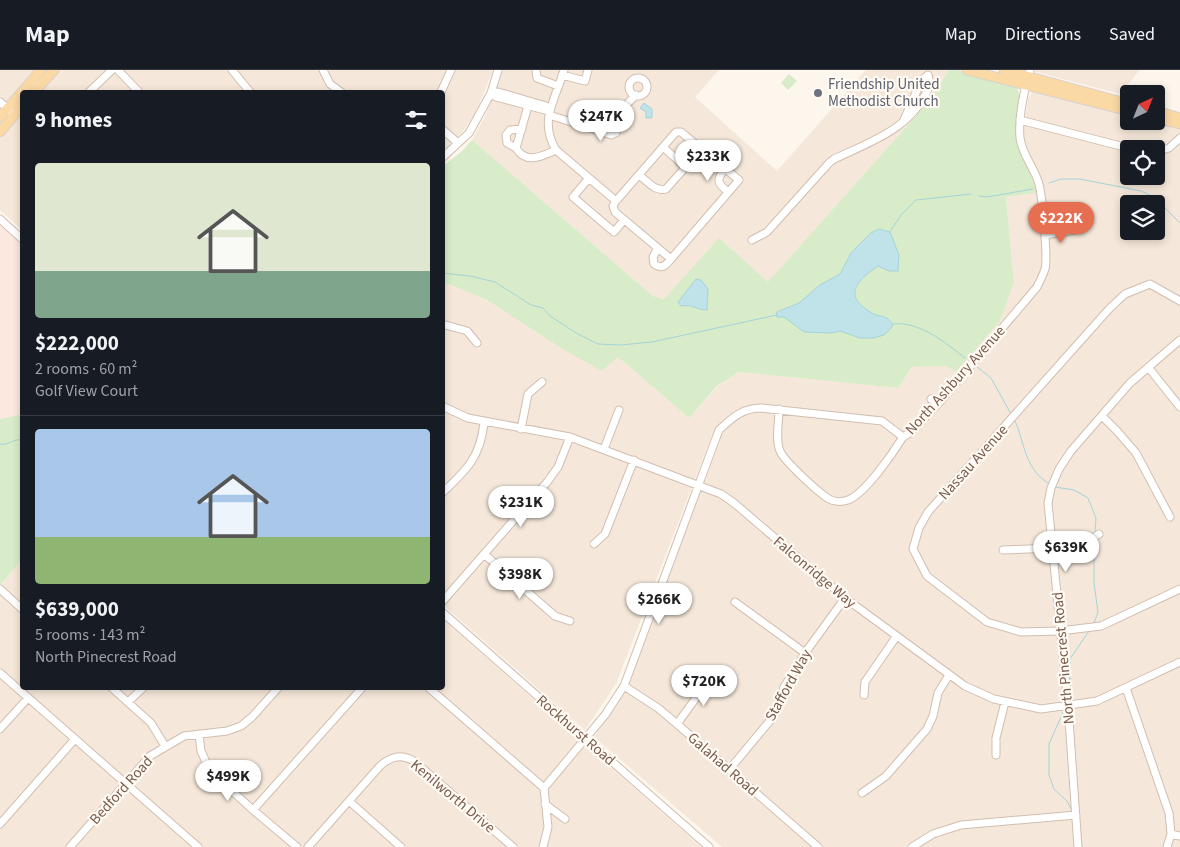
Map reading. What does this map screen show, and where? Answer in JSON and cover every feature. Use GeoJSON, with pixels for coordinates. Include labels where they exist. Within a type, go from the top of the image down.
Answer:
{"type":"FeatureCollection","features":[{"type":"Feature","properties":{"kind":"main road"},"geometry":{"type":"LineString","coordinates":[[0,116],[4,105],[41,70]]}},
{"type":"Feature","properties":{"kind":"main road"},"geometry":{"type":"LineString","coordinates":[[36,90],[54,70]]}},
{"type":"Feature","properties":{"kind":"main road"},"geometry":{"type":"LineString","coordinates":[[967,70],[1028,77],[1120,108]]}},
{"type":"Feature","properties":{"kind":"main road"},"geometry":{"type":"LineString","coordinates":[[1004,70],[1120,102]]}},
{"type":"Feature","properties":{"kind":"main road"},"geometry":{"type":"LineString","coordinates":[[0,132],[20,109]]}},
{"type":"Feature","properties":{"kind":"main road"},"geometry":{"type":"LineString","coordinates":[[1165,115],[1179,121]]}},
{"type":"Feature","properties":{"kind":"main road"},"geometry":{"type":"LineString","coordinates":[[1165,119],[1179,121]]}},
{"type":"Feature","properties":{"kind":"street"},"geometry":{"type":"LineString","coordinates":[[91,90],[112,70]]}},
{"type":"Feature","properties":{"kind":"street"},"geometry":{"type":"LineString","coordinates":[[118,70],[137,90]]}},
{"type":"Feature","properties":{"kind":"street"},"geometry":{"type":"LineString","coordinates":[[232,70],[248,90]]}},
{"type":"Feature","properties":{"kind":"street"},"geometry":{"type":"LineString","coordinates":[[323,70],[330,84],[338,90]]}},
{"type":"Feature","properties":{"kind":"street"},"geometry":{"type":"LineString","coordinates":[[441,90],[451,70]]}},
{"type":"Feature","properties":{"kind":"street"},"geometry":{"type":"LineString","coordinates":[[445,155],[469,133],[491,93],[498,70]]}},
{"type":"Feature","properties":{"kind":"street"},"geometry":{"type":"LineString","coordinates":[[536,70],[537,78],[558,86]]}},
{"type":"Feature","properties":{"kind":"street"},"geometry":{"type":"LineString","coordinates":[[588,70],[585,81],[563,72],[549,112],[547,127],[550,140],[556,150],[616,201]]}},
{"type":"Feature","properties":{"kind":"street"},"geometry":{"type":"LineString","coordinates":[[752,240],[767,232],[834,159],[886,135],[917,109],[930,84],[929,73]]}},
{"type":"Feature","properties":{"kind":"street","name":"North Ashbury Avenue"},"geometry":{"type":"LineString","coordinates":[[544,788],[605,715],[624,686],[719,430],[735,415],[752,408],[779,409],[882,421],[903,438],[938,404],[1038,287],[1046,268],[1039,182],[1022,149],[1020,138],[1020,120],[1028,77]]}},
{"type":"Feature","properties":{"kind":"street"},"geometry":{"type":"LineString","coordinates":[[491,93],[498,92],[546,106],[549,112]]}},
{"type":"Feature","properties":{"kind":"street"},"geometry":{"type":"LineString","coordinates":[[491,93],[496,97],[545,110],[611,135],[616,133],[619,125],[614,117]]}},
{"type":"Feature","properties":{"kind":"street"},"geometry":{"type":"LineString","coordinates":[[600,131],[636,96]]}},
{"type":"Feature","properties":{"kind":"street"},"geometry":{"type":"LineString","coordinates":[[4,105],[15,115]]}},
{"type":"Feature","properties":{"kind":"street"},"geometry":{"type":"LineString","coordinates":[[516,148],[528,106]]}},
{"type":"Feature","properties":{"kind":"street"},"geometry":{"type":"LineString","coordinates":[[1020,120],[1120,146]]}},
{"type":"Feature","properties":{"kind":"street"},"geometry":{"type":"LineString","coordinates":[[1165,149],[1169,148],[1179,138],[1179,121]]}},
{"type":"Feature","properties":{"kind":"street"},"geometry":{"type":"LineString","coordinates":[[522,129],[510,130],[506,136],[507,143],[516,148],[520,154],[527,158],[538,157],[556,150]]}},
{"type":"Feature","properties":{"kind":"street"},"geometry":{"type":"LineString","coordinates":[[445,132],[458,143]]}},
{"type":"Feature","properties":{"kind":"street"},"geometry":{"type":"LineString","coordinates":[[658,248],[653,257],[653,262],[656,266],[664,266],[671,259],[739,180],[682,132],[676,132],[613,206],[615,212],[624,220],[658,248],[671,259]]}},
{"type":"Feature","properties":{"kind":"street"},"geometry":{"type":"LineString","coordinates":[[639,175],[658,190],[663,190],[683,170],[684,166],[663,147]]}},
{"type":"Feature","properties":{"kind":"street"},"geometry":{"type":"LineString","coordinates":[[725,168],[719,180],[720,185],[728,192]]}},
{"type":"Feature","properties":{"kind":"street"},"geometry":{"type":"LineString","coordinates":[[589,178],[573,197],[614,232],[624,220]]}},
{"type":"Feature","properties":{"kind":"street"},"geometry":{"type":"LineString","coordinates":[[0,219],[20,237]]}},
{"type":"Feature","properties":{"kind":"street"},"geometry":{"type":"LineString","coordinates":[[1044,235],[1075,230]]}},
{"type":"Feature","properties":{"kind":"street","name":"Nassau Avenue"},"geometry":{"type":"LineString","coordinates":[[1060,631],[1022,632],[987,622],[936,584],[924,572],[913,549],[919,528],[925,516],[934,505],[1124,294],[1150,284],[1180,301]]}},
{"type":"Feature","properties":{"kind":"street"},"geometry":{"type":"LineString","coordinates":[[445,325],[467,331],[477,342]]}},
{"type":"Feature","properties":{"kind":"street","name":"North Pinecrest Road"},"geometry":{"type":"LineString","coordinates":[[1078,847],[1068,706],[1048,503],[1051,488],[1063,461],[1130,383],[1180,340]]}},
{"type":"Feature","properties":{"kind":"street"},"geometry":{"type":"LineString","coordinates":[[1148,367],[1180,407]]}},
{"type":"Feature","properties":{"kind":"street"},"geometry":{"type":"LineString","coordinates":[[521,429],[528,394],[542,382]]}},
{"type":"Feature","properties":{"kind":"street"},"geometry":{"type":"LineString","coordinates":[[930,398],[938,404]]}},
{"type":"Feature","properties":{"kind":"street","name":"Falconridge Way"},"geometry":{"type":"LineString","coordinates":[[445,407],[468,418],[484,422],[570,437],[718,492],[729,499],[844,598],[949,675],[978,693],[1005,702],[1041,709],[1068,706],[1097,701],[1180,662]]}},
{"type":"Feature","properties":{"kind":"street"},"geometry":{"type":"LineString","coordinates":[[779,409],[778,441],[780,452],[789,463],[830,500],[849,500],[858,494],[892,456],[903,438]]}},
{"type":"Feature","properties":{"kind":"street"},"geometry":{"type":"LineString","coordinates":[[604,449],[619,410]]}},
{"type":"Feature","properties":{"kind":"street"},"geometry":{"type":"LineString","coordinates":[[1102,416],[1117,430],[1136,453],[1170,517]]}},
{"type":"Feature","properties":{"kind":"street"},"geometry":{"type":"LineString","coordinates":[[445,490],[473,461],[481,442],[484,422]]}},
{"type":"Feature","properties":{"kind":"street"},"geometry":{"type":"LineString","coordinates":[[445,599],[553,474],[570,437]]}},
{"type":"Feature","properties":{"kind":"street"},"geometry":{"type":"LineString","coordinates":[[594,544],[605,534],[634,460]]}},
{"type":"Feature","properties":{"kind":"street"},"geometry":{"type":"LineString","coordinates":[[1003,550],[1053,548],[1084,544],[1099,534]]}},
{"type":"Feature","properties":{"kind":"street"},"geometry":{"type":"LineString","coordinates":[[484,554],[555,616],[570,621]]}},
{"type":"Feature","properties":{"kind":"street"},"geometry":{"type":"LineString","coordinates":[[0,589],[20,606]]}},
{"type":"Feature","properties":{"kind":"street"},"geometry":{"type":"LineString","coordinates":[[1060,631],[1102,626],[1180,589]]}},
{"type":"Feature","properties":{"kind":"street","name":"Stafford Way"},"geometry":{"type":"LineString","coordinates":[[729,770],[773,717],[784,687],[805,652],[844,598]]}},
{"type":"Feature","properties":{"kind":"street"},"geometry":{"type":"LineString","coordinates":[[735,602],[805,652]]}},
{"type":"Feature","properties":{"kind":"street","name":"Rockhurst Road"},"geometry":{"type":"LineString","coordinates":[[445,615],[709,847]]}},
{"type":"Feature","properties":{"kind":"street"},"geometry":{"type":"LineString","coordinates":[[864,695],[866,682],[896,637]]}},
{"type":"Feature","properties":{"kind":"street"},"geometry":{"type":"LineString","coordinates":[[0,673],[198,847]]}},
{"type":"Feature","properties":{"kind":"street"},"geometry":{"type":"LineString","coordinates":[[862,793],[886,776],[927,730],[934,716],[938,693],[949,675]]}},
{"type":"Feature","properties":{"kind":"street"},"geometry":{"type":"LineString","coordinates":[[677,724],[712,676]]}},
{"type":"Feature","properties":{"kind":"street","name":"Galahad Road"},"geometry":{"type":"LineString","coordinates":[[624,686],[658,708],[818,847]]}},
{"type":"Feature","properties":{"kind":"street"},"geometry":{"type":"LineString","coordinates":[[1126,688],[1169,814],[1171,834],[1167,847]]}},
{"type":"Feature","properties":{"kind":"street"},"geometry":{"type":"LineString","coordinates":[[114,690],[151,724],[165,746]]}},
{"type":"Feature","properties":{"kind":"street"},"geometry":{"type":"LineString","coordinates":[[128,702],[141,690]]}},
{"type":"Feature","properties":{"kind":"street","name":"Bedford Road"},"geometry":{"type":"LineString","coordinates":[[70,847],[150,756],[184,736],[227,731],[241,726],[252,717],[276,690]]}},
{"type":"Feature","properties":{"kind":"street"},"geometry":{"type":"LineString","coordinates":[[253,810],[360,690]]}},
{"type":"Feature","properties":{"kind":"street"},"geometry":{"type":"LineString","coordinates":[[431,690],[544,788],[548,828],[543,847]]}},
{"type":"Feature","properties":{"kind":"street"},"geometry":{"type":"LineString","coordinates":[[0,729],[28,698]]}},
{"type":"Feature","properties":{"kind":"street"},"geometry":{"type":"LineString","coordinates":[[996,755],[996,738],[1005,702]]}},
{"type":"Feature","properties":{"kind":"street"},"geometry":{"type":"LineString","coordinates":[[199,734],[201,751],[210,771],[297,847]]}},
{"type":"Feature","properties":{"kind":"street"},"geometry":{"type":"LineString","coordinates":[[0,824],[75,739]]}},
{"type":"Feature","properties":{"kind":"street","name":"Kenilworth Drive"},"geometry":{"type":"LineString","coordinates":[[308,847],[386,760],[398,756],[414,761],[514,847]]}},
{"type":"Feature","properties":{"kind":"street"},"geometry":{"type":"LineString","coordinates":[[350,801],[401,847]]}},
{"type":"Feature","properties":{"kind":"street"},"geometry":{"type":"LineString","coordinates":[[545,804],[565,818]]}},
{"type":"Feature","properties":{"kind":"street"},"geometry":{"type":"LineString","coordinates":[[912,847],[933,834],[960,825],[1076,816]]}},
{"type":"Feature","properties":{"kind":"street"},"geometry":{"type":"LineString","coordinates":[[1171,834],[1180,836]]}},
{"type":"Feature","properties":{"kind":"shaded area"},"geometry":{"type":"Polygon","coordinates":[[[0,70],[34,70],[0,110],[0,70]]]}},
{"type":"Feature","properties":{"kind":"shaded area"},"geometry":{"type":"Polygon","coordinates":[[[60,70],[493,70],[476,112],[463,131],[445,149],[445,90],[42,90],[60,70]]]}},
{"type":"Feature","properties":{"kind":"shaded area"},"geometry":{"type":"Polygon","coordinates":[[[502,70],[719,70],[695,97],[777,171],[866,70],[949,70],[934,94],[916,116],[768,283],[663,299],[653,296],[472,140],[497,89],[502,70]]]}},
{"type":"Feature","properties":{"kind":"shaded area"},"geometry":{"type":"Polygon","coordinates":[[[1028,70],[1140,70],[1128,85],[1120,85],[1120,94],[1028,70]]]}},
{"type":"Feature","properties":{"kind":"shaded area"},"geometry":{"type":"Polygon","coordinates":[[[1033,91],[1120,112],[1120,130],[1165,130],[1165,123],[1180,127],[1180,847],[722,847],[594,737],[625,693],[721,439],[712,435],[616,684],[585,730],[445,607],[445,285],[449,284],[618,357],[689,418],[718,386],[739,372],[898,388],[912,367],[946,366],[951,368],[1014,282],[1006,197],[1044,192],[1042,183],[1026,149],[1023,135],[1028,98],[1033,91]]]}},
{"type":"Feature","properties":{"kind":"shaded area"},"geometry":{"type":"Polygon","coordinates":[[[20,115],[20,228],[0,210],[0,139],[20,115]]]}},
{"type":"Feature","properties":{"kind":"shaded area"},"geometry":{"type":"Polygon","coordinates":[[[0,225],[20,243],[20,414],[0,419],[0,225]]]}},
{"type":"Feature","properties":{"kind":"shaded area"},"geometry":{"type":"Polygon","coordinates":[[[20,562],[20,690],[445,690],[445,621],[701,847],[0,847],[0,585],[20,562]]]}},
{"type":"Feature","properties":{"kind":"green space"},"geometry":{"type":"Polygon","coordinates":[[[949,70],[958,70],[1016,86],[1019,96],[1016,124],[1017,137],[1037,193],[1006,197],[1014,282],[1000,321],[956,372],[946,366],[912,367],[898,388],[739,372],[717,386],[689,418],[618,357],[602,371],[561,348],[489,301],[449,284],[445,285],[445,164],[461,152],[472,140],[653,296],[663,299],[719,238],[768,282],[934,94],[949,70]]]}},
{"type":"Feature","properties":{"kind":"green space"},"geometry":{"type":"Polygon","coordinates":[[[789,74],[797,81],[788,90],[781,83],[789,74]]]}},
{"type":"Feature","properties":{"kind":"green space"},"geometry":{"type":"Polygon","coordinates":[[[20,414],[20,562],[0,585],[0,419],[20,414]]]}},
{"type":"Feature","properties":{"kind":"water"},"geometry":{"type":"Polygon","coordinates":[[[644,103],[652,109],[652,118],[646,118],[646,112],[640,108],[644,103]]]}},
{"type":"Feature","properties":{"kind":"water"},"geometry":{"type":"Polygon","coordinates":[[[879,229],[890,232],[899,255],[898,271],[889,271],[878,266],[859,283],[855,295],[857,301],[863,307],[875,315],[887,318],[893,324],[884,335],[873,338],[860,338],[840,331],[831,333],[804,332],[784,317],[777,317],[776,313],[799,303],[820,285],[840,274],[851,253],[871,233],[879,229]]]}},
{"type":"Feature","properties":{"kind":"water"},"geometry":{"type":"Polygon","coordinates":[[[696,279],[701,280],[708,289],[707,310],[681,306],[678,302],[696,279]]]}},
{"type":"Feature","properties":{"kind":"waterway"},"geometry":{"type":"LineString","coordinates":[[1049,183],[1061,179],[1080,179],[1141,191],[1154,197],[1180,223]]}},
{"type":"Feature","properties":{"kind":"waterway"},"geometry":{"type":"LineString","coordinates":[[979,196],[987,197],[1033,189]]}},
{"type":"Feature","properties":{"kind":"waterway"},"geometry":{"type":"LineString","coordinates":[[889,233],[902,214],[916,200],[971,194]]}},
{"type":"Feature","properties":{"kind":"waterway"},"geometry":{"type":"LineString","coordinates":[[445,273],[470,276],[495,282],[531,305],[543,308],[550,316],[576,333],[598,344],[620,345],[652,342],[777,315]]}},
{"type":"Feature","properties":{"kind":"waterway"},"geometry":{"type":"LineString","coordinates":[[893,324],[903,324],[922,329],[940,339],[965,358]]}},
{"type":"Feature","properties":{"kind":"waterway"},"geometry":{"type":"LineString","coordinates":[[976,366],[991,378],[1011,414]]}},
{"type":"Feature","properties":{"kind":"waterway"},"geometry":{"type":"LineString","coordinates":[[1015,421],[1030,463],[1040,477],[1048,483]]}},
{"type":"Feature","properties":{"kind":"waterway"},"geometry":{"type":"LineString","coordinates":[[0,444],[20,440]]}},
{"type":"Feature","properties":{"kind":"waterway"},"geometry":{"type":"LineString","coordinates":[[1055,487],[1074,490],[1088,498],[1096,518],[1095,532]]}},
{"type":"Feature","properties":{"kind":"waterway"},"geometry":{"type":"LineString","coordinates":[[1094,542],[1094,583],[1098,612],[1094,623]]}},
{"type":"Feature","properties":{"kind":"waterway"},"geometry":{"type":"LineString","coordinates":[[1070,691],[1070,659],[1089,631]]}},
{"type":"Feature","properties":{"kind":"waterway"},"geometry":{"type":"LineString","coordinates":[[1064,710],[1049,744],[1049,775],[1054,789],[1067,801],[1071,809]]}},
{"type":"Feature","properties":{"kind":"waterway"},"geometry":{"type":"LineString","coordinates":[[1081,841],[1082,847]]}},
{"type":"Feature","properties":{"kind":"place","name":"Friendship United Methodist Church"},"geometry":{"type":"Point","coordinates":[818,93]}}]}
